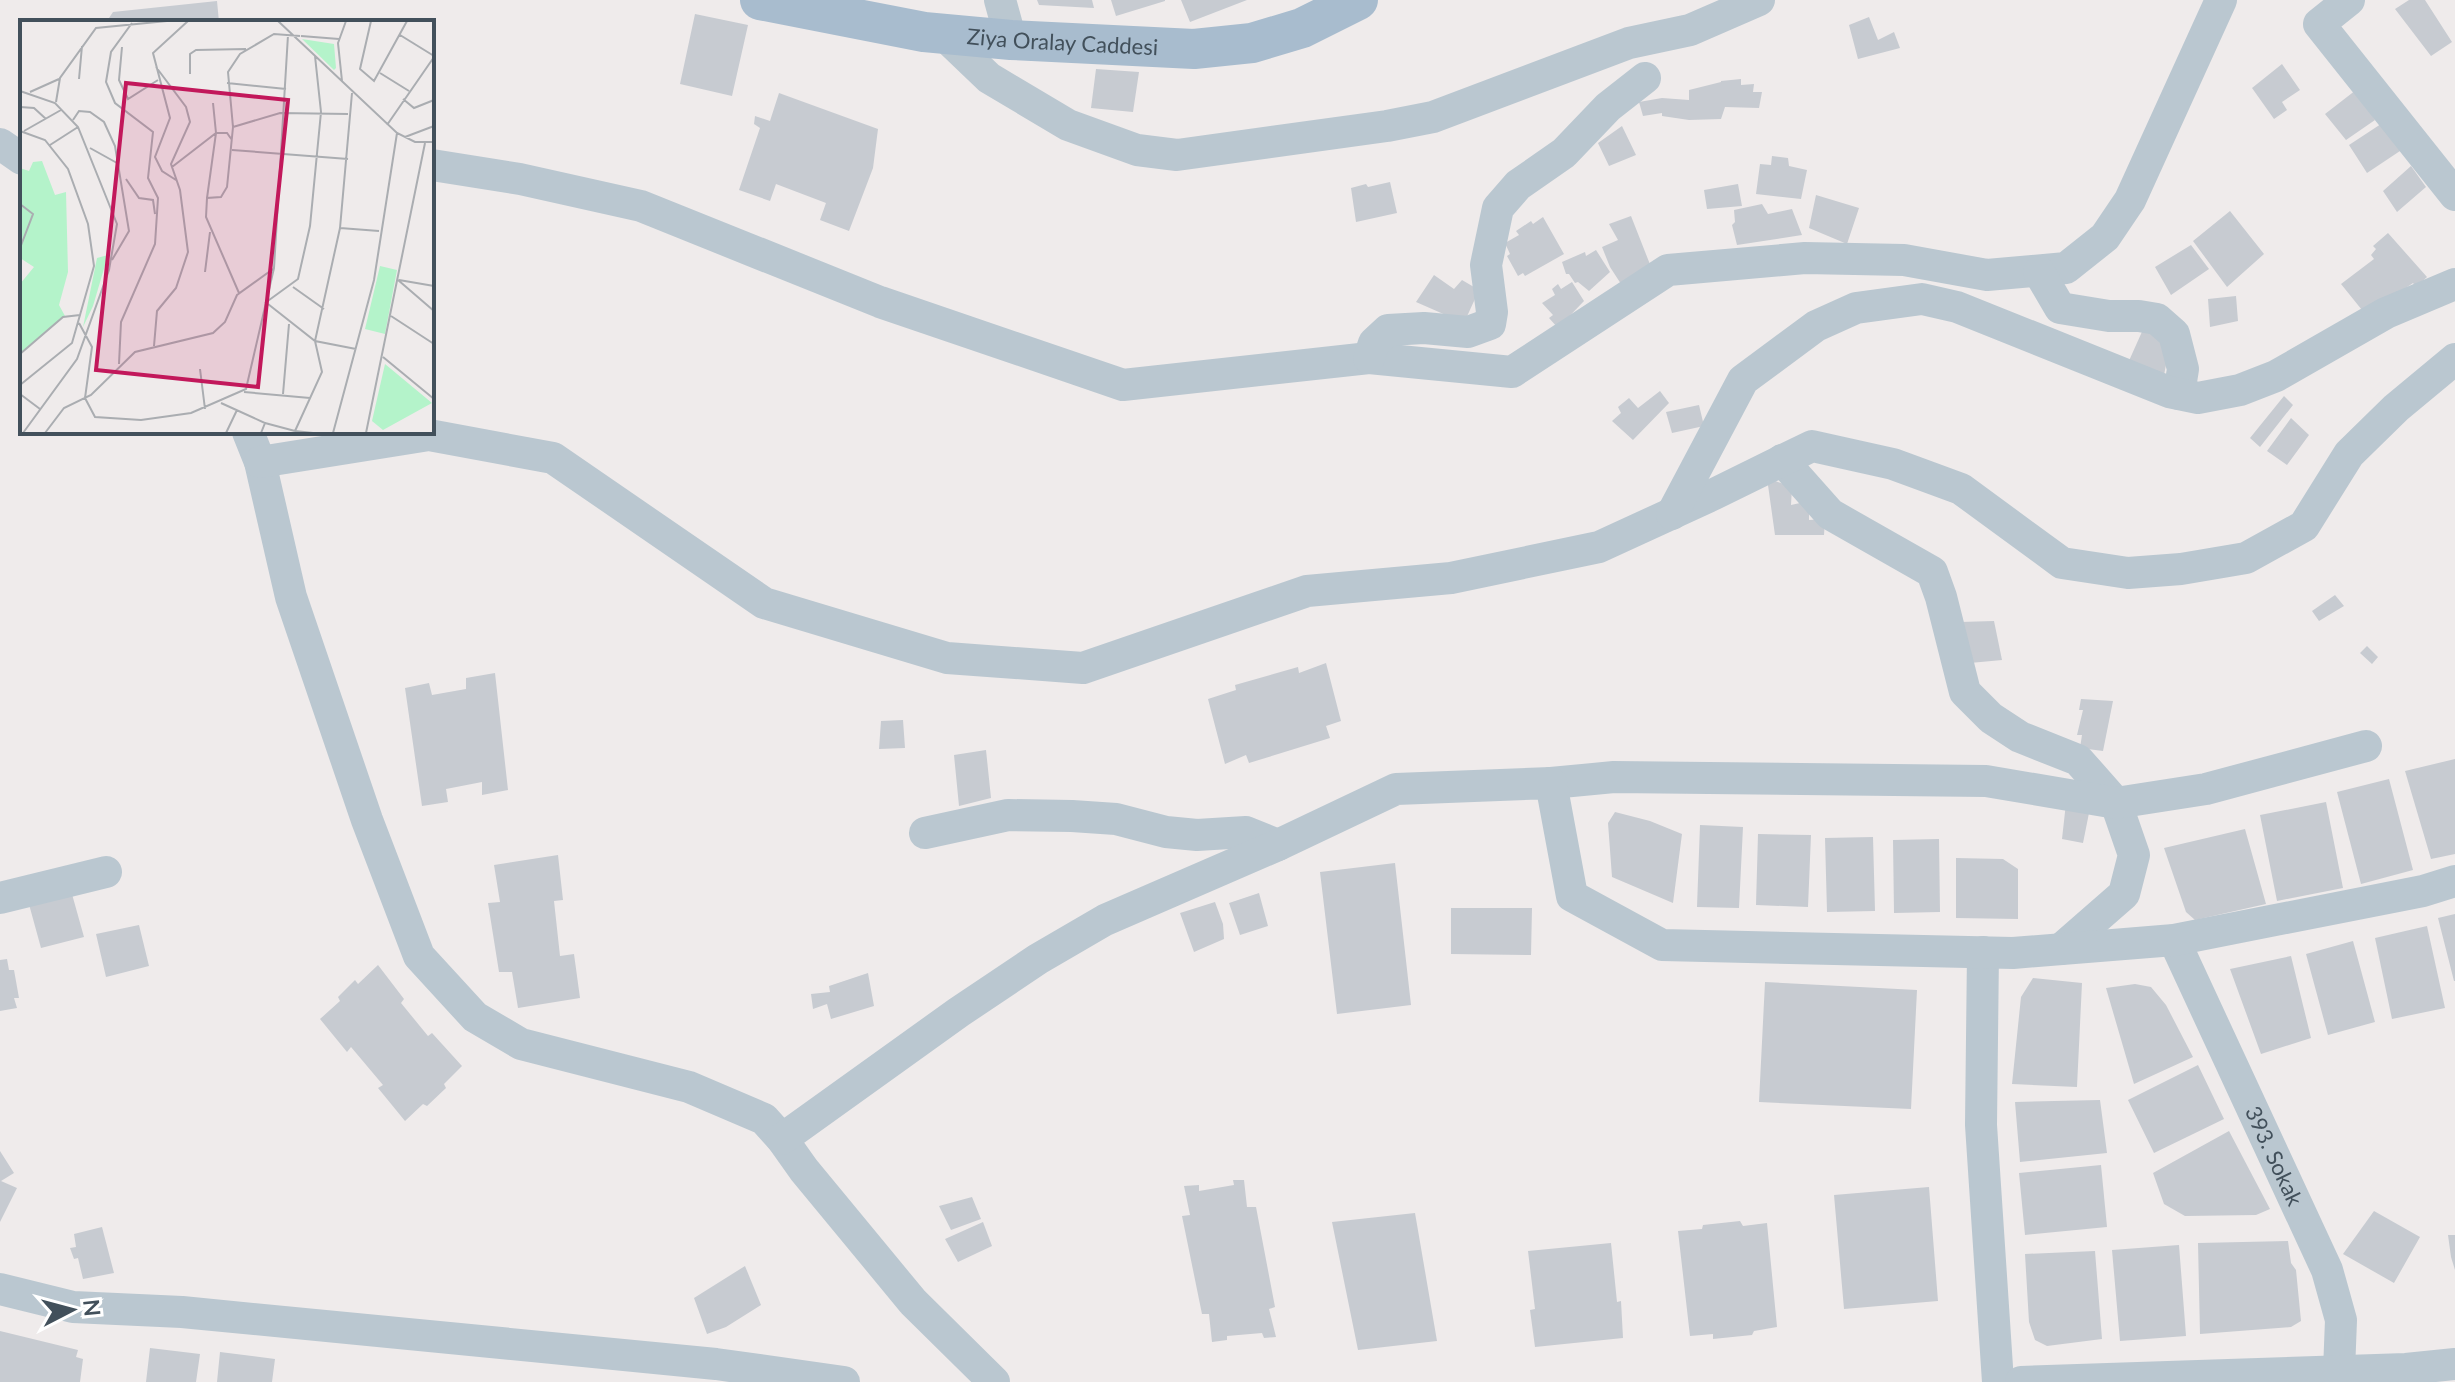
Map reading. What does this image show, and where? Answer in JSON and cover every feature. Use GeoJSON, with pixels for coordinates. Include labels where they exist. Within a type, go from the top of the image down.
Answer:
{"type":"FeatureCollection","features":[{"type":"Feature","properties":{"kind":"main road","name":"Ziya Oralay Caddesi"},"geometry":{"type":"LineString","coordinates":[[760,0],[943,34],[1194,49],[1252,43],[1302,28],[1358,0]]}},
{"type":"Feature","properties":{"kind":"street"},"geometry":{"type":"LineString","coordinates":[[1000,0],[1011,40]]}},
{"type":"Feature","properties":{"kind":"street"},"geometry":{"type":"LineString","coordinates":[[943,34],[989,78],[1068,125],[1137,150],[1177,155],[1433,117],[1629,43],[1690,30],[1759,0]]}},
{"type":"Feature","properties":{"kind":"street"},"geometry":{"type":"LineString","coordinates":[[434,165],[520,179],[641,206],[880,302],[1123,385],[1369,358],[1512,372],[1668,270],[1805,258],[1904,260],[1987,275],[2066,268],[2105,237],[2130,200],[2221,0]]}},
{"type":"Feature","properties":{"kind":"street"},"geometry":{"type":"LineString","coordinates":[[2349,0],[2319,24],[2455,195]]}},
{"type":"Feature","properties":{"kind":"street"},"geometry":{"type":"LineString","coordinates":[[1369,358],[1374,343],[1388,330],[1424,328],[1468,332],[1490,324],[1492,312],[1486,265],[1498,208],[1518,185],[1564,153],[1608,107],[1645,78]]}},
{"type":"Feature","properties":{"kind":"street"},"geometry":{"type":"LineString","coordinates":[[0,144],[20,158]]}},
{"type":"Feature","properties":{"kind":"street"},"geometry":{"type":"LineString","coordinates":[[2039,272],[2060,308],[2109,316],[2157,319],[2174,334],[2183,369],[2179,394]]}},
{"type":"Feature","properties":{"kind":"street"},"geometry":{"type":"LineString","coordinates":[[1672,514],[1743,380],[1816,326],[1856,308],[1922,299],[1957,307],[2169,392],[2198,398],[2240,390],[2276,376],[2386,313],[2455,284]]}},
{"type":"Feature","properties":{"kind":"street"},"geometry":{"type":"LineString","coordinates":[[260,462],[429,435],[553,458],[764,603],[947,658],[1083,668],[1307,591],[1451,578],[1599,547],[1812,446],[1893,464],[1961,489],[2062,563],[2128,573],[2181,569],[2246,558],[2304,526],[2349,454],[2396,408],[2455,359]]}},
{"type":"Feature","properties":{"kind":"street"},"geometry":{"type":"LineString","coordinates":[[249,434],[260,462],[291,597],[367,820],[419,956],[475,1017],[521,1044],[689,1087],[764,1119],[913,1302],[994,1382]]}},
{"type":"Feature","properties":{"kind":"street"},"geometry":{"type":"LineString","coordinates":[[1782,460],[1830,514],[1932,572],[1965,692],[1991,718],[2020,737],[2078,760],[2116,803],[2134,855],[2124,894],[2061,949]]}},
{"type":"Feature","properties":{"kind":"street"},"geometry":{"type":"LineString","coordinates":[[782,1139],[959,1012],[1038,959],[1105,920],[1278,845],[1396,789],[1551,783],[1614,777],[1986,781],[2116,803],[2206,789],[2366,746]]}},
{"type":"Feature","properties":{"kind":"street"},"geometry":{"type":"LineString","coordinates":[[1551,783],[1572,896],[1662,945],[2013,953],[2174,940],[2423,891],[2455,881]]}},
{"type":"Feature","properties":{"kind":"street"},"geometry":{"type":"LineString","coordinates":[[925,833],[1008,815],[1072,816],[1116,819],[1166,832],[1197,835],[1246,832],[1278,845]]}},
{"type":"Feature","properties":{"kind":"street"},"geometry":{"type":"LineString","coordinates":[[0,898],[106,872]]}},
{"type":"Feature","properties":{"kind":"street","name":"393. Sokak"},"geometry":{"type":"LineString","coordinates":[[2174,940],[2327,1270],[2341,1320],[2339,1376]]}},
{"type":"Feature","properties":{"kind":"street"},"geometry":{"type":"LineString","coordinates":[[1983,952],[1981,1125],[1998,1382]]}},
{"type":"Feature","properties":{"kind":"street"},"geometry":{"type":"LineString","coordinates":[[0,1289],[73,1307],[182,1312],[715,1373],[844,1382]]}},
{"type":"Feature","properties":{"kind":"street"},"geometry":{"type":"LineString","coordinates":[[2021,1382],[2339,1376],[2455,1364]]}},
{"type":"Feature","properties":{"kind":"building"},"geometry":{"type":"Polygon","coordinates":[[[1037,0],[1092,0],[1094,8],[1039,5],[1037,0]]]}},
{"type":"Feature","properties":{"kind":"building"},"geometry":{"type":"Polygon","coordinates":[[[1111,0],[1165,0],[1165,1],[1116,16],[1111,0]]]}},
{"type":"Feature","properties":{"kind":"building"},"geometry":{"type":"Polygon","coordinates":[[[1181,0],[1247,0],[1190,22],[1181,0]]]}},
{"type":"Feature","properties":{"kind":"building"},"geometry":{"type":"Polygon","coordinates":[[[2409,0],[2425,0],[2452,42],[2431,56],[2395,9],[2409,0]]]}},
{"type":"Feature","properties":{"kind":"building"},"geometry":{"type":"Polygon","coordinates":[[[217,1],[219,20],[109,20],[113,12],[217,1]]]}},
{"type":"Feature","properties":{"kind":"building"},"geometry":{"type":"Polygon","coordinates":[[[695,14],[748,25],[732,96],[680,84],[695,14]]]}},
{"type":"Feature","properties":{"kind":"building"},"geometry":{"type":"Polygon","coordinates":[[[1869,17],[1878,40],[1894,32],[1900,48],[1858,59],[1849,25],[1869,17]]]}},
{"type":"Feature","properties":{"kind":"building"},"geometry":{"type":"Polygon","coordinates":[[[2282,64],[2300,90],[2282,102],[2287,110],[2274,119],[2252,88],[2282,64]]]}},
{"type":"Feature","properties":{"kind":"building"},"geometry":{"type":"Polygon","coordinates":[[[1096,69],[1139,72],[1133,112],[1091,108],[1096,69]]]}},
{"type":"Feature","properties":{"kind":"building"},"geometry":{"type":"Polygon","coordinates":[[[1741,79],[1741,85],[1754,84],[1753,92],[1762,92],[1759,108],[1725,107],[1721,119],[1689,120],[1662,116],[1662,113],[1643,116],[1639,102],[1662,98],[1689,100],[1689,90],[1741,79]]]}},
{"type":"Feature","properties":{"kind":"building"},"geometry":{"type":"Polygon","coordinates":[[[2356,90],[2375,120],[2346,140],[2325,114],[2356,90]]]}},
{"type":"Feature","properties":{"kind":"building"},"geometry":{"type":"Polygon","coordinates":[[[779,93],[878,129],[873,168],[849,231],[820,220],[826,203],[776,184],[770,201],[739,190],[760,128],[754,124],[755,116],[770,121],[779,93]]]}},
{"type":"Feature","properties":{"kind":"building"},"geometry":{"type":"Polygon","coordinates":[[[2384,122],[2403,149],[2367,173],[2349,145],[2384,122]]]}},
{"type":"Feature","properties":{"kind":"building"},"geometry":{"type":"Polygon","coordinates":[[[1622,126],[1636,155],[1609,166],[1598,143],[1622,126]]]}},
{"type":"Feature","properties":{"kind":"building"},"geometry":{"type":"Polygon","coordinates":[[[1772,156],[1788,158],[1789,166],[1807,170],[1801,199],[1756,194],[1760,164],[1771,165],[1772,156]]]}},
{"type":"Feature","properties":{"kind":"building"},"geometry":{"type":"Polygon","coordinates":[[[2411,166],[2426,187],[2397,212],[2383,191],[2411,166]]]}},
{"type":"Feature","properties":{"kind":"building"},"geometry":{"type":"Polygon","coordinates":[[[1390,182],[1397,213],[1356,222],[1351,188],[1390,182]]]}},
{"type":"Feature","properties":{"kind":"building"},"geometry":{"type":"Polygon","coordinates":[[[1738,184],[1742,206],[1707,209],[1704,190],[1738,184]]]}},
{"type":"Feature","properties":{"kind":"building"},"geometry":{"type":"Polygon","coordinates":[[[1816,195],[1859,208],[1847,244],[1809,228],[1816,195]]]}},
{"type":"Feature","properties":{"kind":"building"},"geometry":{"type":"Polygon","coordinates":[[[1762,204],[1768,214],[1792,209],[1802,235],[1737,245],[1732,225],[1735,222],[1734,210],[1762,204]]]}},
{"type":"Feature","properties":{"kind":"building"},"geometry":{"type":"Polygon","coordinates":[[[2230,211],[2264,254],[2227,287],[2193,241],[2230,211]]]}},
{"type":"Feature","properties":{"kind":"building"},"geometry":{"type":"Polygon","coordinates":[[[1631,216],[1653,272],[1623,287],[1602,247],[1618,240],[1609,224],[1631,216]]]}},
{"type":"Feature","properties":{"kind":"building"},"geometry":{"type":"Polygon","coordinates":[[[1543,217],[1564,254],[1525,276],[1523,273],[1518,276],[1507,256],[1510,254],[1505,243],[1519,235],[1516,231],[1543,217]]]}},
{"type":"Feature","properties":{"kind":"building"},"geometry":{"type":"Polygon","coordinates":[[[2388,233],[2427,277],[2416,287],[2413,283],[2366,315],[2341,284],[2374,259],[2371,255],[2376,249],[2373,246],[2388,233]]]}},
{"type":"Feature","properties":{"kind":"building"},"geometry":{"type":"Polygon","coordinates":[[[2191,245],[2209,269],[2171,295],[2155,267],[2191,245]]]}},
{"type":"Feature","properties":{"kind":"building"},"geometry":{"type":"Polygon","coordinates":[[[1596,250],[1610,272],[1589,291],[1566,274],[1562,262],[1596,250]]]}},
{"type":"Feature","properties":{"kind":"building"},"geometry":{"type":"Polygon","coordinates":[[[1434,275],[1454,289],[1462,280],[1479,290],[1464,323],[1416,302],[1434,275]]]}},
{"type":"Feature","properties":{"kind":"building"},"geometry":{"type":"Polygon","coordinates":[[[1572,282],[1584,301],[1558,328],[1549,318],[1553,315],[1542,303],[1555,295],[1552,289],[1558,284],[1561,289],[1572,282]]]}},
{"type":"Feature","properties":{"kind":"building"},"geometry":{"type":"Polygon","coordinates":[[[2236,296],[2238,321],[2210,327],[2208,299],[2236,296]]]}},
{"type":"Feature","properties":{"kind":"building"},"geometry":{"type":"Polygon","coordinates":[[[2145,325],[2169,350],[2164,375],[2128,363],[2145,325]]]}},
{"type":"Feature","properties":{"kind":"building"},"geometry":{"type":"Polygon","coordinates":[[[1660,391],[1669,403],[1633,440],[1612,421],[1621,413],[1618,407],[1629,398],[1638,408],[1660,391]]]}},
{"type":"Feature","properties":{"kind":"building"},"geometry":{"type":"Polygon","coordinates":[[[2284,396],[2293,405],[2260,447],[2250,438],[2284,396]]]}},
{"type":"Feature","properties":{"kind":"building"},"geometry":{"type":"Polygon","coordinates":[[[1699,405],[1704,426],[1672,433],[1666,412],[1699,405]]]}},
{"type":"Feature","properties":{"kind":"building"},"geometry":{"type":"Polygon","coordinates":[[[2291,418],[2309,435],[2287,465],[2267,451],[2291,418]]]}},
{"type":"Feature","properties":{"kind":"building"},"geometry":{"type":"Polygon","coordinates":[[[1767,478],[1792,487],[1791,505],[1809,501],[1809,520],[1825,519],[1824,535],[1775,535],[1767,478]]]}},
{"type":"Feature","properties":{"kind":"building"},"geometry":{"type":"Polygon","coordinates":[[[2335,595],[2344,606],[2319,621],[2312,611],[2335,595]]]}},
{"type":"Feature","properties":{"kind":"building"},"geometry":{"type":"Polygon","coordinates":[[[1994,621],[2002,660],[1970,663],[1960,622],[1994,621]]]}},
{"type":"Feature","properties":{"kind":"building"},"geometry":{"type":"Polygon","coordinates":[[[2367,646],[2378,657],[2372,664],[2360,653],[2367,646]]]}},
{"type":"Feature","properties":{"kind":"building"},"geometry":{"type":"Polygon","coordinates":[[[1326,663],[1341,721],[1326,726],[1330,738],[1249,763],[1246,755],[1225,764],[1208,699],[1236,690],[1235,685],[1298,667],[1299,673],[1326,663]]]}},
{"type":"Feature","properties":{"kind":"building"},"geometry":{"type":"Polygon","coordinates":[[[495,673],[508,790],[482,795],[482,782],[446,789],[448,802],[422,806],[405,688],[429,683],[432,695],[466,689],[466,678],[495,673]]]}},
{"type":"Feature","properties":{"kind":"building"},"geometry":{"type":"Polygon","coordinates":[[[2081,699],[2113,701],[2103,751],[2080,748],[2082,735],[2077,735],[2083,710],[2079,710],[2081,699]]]}},
{"type":"Feature","properties":{"kind":"building"},"geometry":{"type":"Polygon","coordinates":[[[903,720],[905,748],[879,749],[881,721],[903,720]]]}},
{"type":"Feature","properties":{"kind":"building"},"geometry":{"type":"Polygon","coordinates":[[[986,750],[991,798],[959,806],[954,755],[986,750]]]}},
{"type":"Feature","properties":{"kind":"building"},"geometry":{"type":"Polygon","coordinates":[[[2455,759],[2455,854],[2431,859],[2405,771],[2455,759]]]}},
{"type":"Feature","properties":{"kind":"building"},"geometry":{"type":"Polygon","coordinates":[[[2389,779],[2413,870],[2361,884],[2337,792],[2389,779]]]}},
{"type":"Feature","properties":{"kind":"building"},"geometry":{"type":"Polygon","coordinates":[[[2326,802],[2343,888],[2277,901],[2260,815],[2326,802]]]}},
{"type":"Feature","properties":{"kind":"building"},"geometry":{"type":"Polygon","coordinates":[[[2066,803],[2090,808],[2083,843],[2062,839],[2066,803]]]}},
{"type":"Feature","properties":{"kind":"building"},"geometry":{"type":"Polygon","coordinates":[[[1615,812],[1682,834],[1673,903],[1612,877],[1608,823],[1615,812]]]}},
{"type":"Feature","properties":{"kind":"building"},"geometry":{"type":"Polygon","coordinates":[[[1700,825],[1743,827],[1739,908],[1697,907],[1700,825]]]}},
{"type":"Feature","properties":{"kind":"building"},"geometry":{"type":"Polygon","coordinates":[[[2245,829],[2266,904],[2195,920],[2186,912],[2164,848],[2245,829]]]}},
{"type":"Feature","properties":{"kind":"building"},"geometry":{"type":"Polygon","coordinates":[[[1758,834],[1811,835],[1808,907],[1756,905],[1758,834]]]}},
{"type":"Feature","properties":{"kind":"building"},"geometry":{"type":"Polygon","coordinates":[[[1873,837],[1875,911],[1827,912],[1825,838],[1873,837]]]}},
{"type":"Feature","properties":{"kind":"building"},"geometry":{"type":"Polygon","coordinates":[[[1939,839],[1940,912],[1894,913],[1893,840],[1939,839]]]}},
{"type":"Feature","properties":{"kind":"building"},"geometry":{"type":"Polygon","coordinates":[[[558,855],[563,900],[554,901],[560,956],[574,954],[580,998],[518,1008],[512,972],[499,972],[488,903],[500,902],[494,865],[558,855]]]}},
{"type":"Feature","properties":{"kind":"building"},"geometry":{"type":"Polygon","coordinates":[[[1956,858],[2003,859],[2018,869],[2018,919],[1956,918],[1956,858]]]}},
{"type":"Feature","properties":{"kind":"building"},"geometry":{"type":"Polygon","coordinates":[[[1395,863],[1411,1005],[1337,1014],[1320,872],[1395,863]]]}},
{"type":"Feature","properties":{"kind":"building"},"geometry":{"type":"Polygon","coordinates":[[[70,887],[84,937],[41,948],[27,897],[70,887]]]}},
{"type":"Feature","properties":{"kind":"building"},"geometry":{"type":"Polygon","coordinates":[[[1259,893],[1268,926],[1240,935],[1229,903],[1259,893]]]}},
{"type":"Feature","properties":{"kind":"building"},"geometry":{"type":"Polygon","coordinates":[[[1215,902],[1223,924],[1224,939],[1194,952],[1180,913],[1215,902]]]}},
{"type":"Feature","properties":{"kind":"building"},"geometry":{"type":"Polygon","coordinates":[[[1451,908],[1532,908],[1531,955],[1451,954],[1451,908]]]}},
{"type":"Feature","properties":{"kind":"building"},"geometry":{"type":"Polygon","coordinates":[[[2455,914],[2455,981],[2454,981],[2438,918],[2455,914]]]}},
{"type":"Feature","properties":{"kind":"building"},"geometry":{"type":"Polygon","coordinates":[[[139,925],[149,966],[106,977],[96,934],[139,925]]]}},
{"type":"Feature","properties":{"kind":"building"},"geometry":{"type":"Polygon","coordinates":[[[2427,926],[2445,1008],[2392,1019],[2375,938],[2427,926]]]}},
{"type":"Feature","properties":{"kind":"building"},"geometry":{"type":"Polygon","coordinates":[[[2353,941],[2375,1022],[2328,1035],[2306,954],[2353,941]]]}},
{"type":"Feature","properties":{"kind":"building"},"geometry":{"type":"Polygon","coordinates":[[[2291,956],[2311,1038],[2261,1054],[2230,969],[2291,956]]]}},
{"type":"Feature","properties":{"kind":"building"},"geometry":{"type":"Polygon","coordinates":[[[7,959],[9,970],[14,970],[19,998],[14,998],[17,1008],[0,1011],[0,960],[7,959]]]}},
{"type":"Feature","properties":{"kind":"building"},"geometry":{"type":"Polygon","coordinates":[[[378,965],[404,999],[401,1003],[428,1036],[432,1033],[462,1066],[444,1084],[446,1088],[405,1121],[378,1088],[383,1085],[351,1047],[347,1052],[320,1019],[340,1001],[338,997],[355,980],[358,984],[378,965]]]}},
{"type":"Feature","properties":{"kind":"building"},"geometry":{"type":"Polygon","coordinates":[[[868,973],[874,1006],[831,1019],[827,1004],[813,1009],[811,994],[830,992],[829,986],[868,973]]]}},
{"type":"Feature","properties":{"kind":"building"},"geometry":{"type":"Polygon","coordinates":[[[2033,978],[2082,983],[2077,1087],[2012,1084],[2021,997],[2033,978]]]}},
{"type":"Feature","properties":{"kind":"building"},"geometry":{"type":"Polygon","coordinates":[[[1765,982],[1917,990],[1911,1109],[1759,1102],[1765,982]]]}},
{"type":"Feature","properties":{"kind":"building"},"geometry":{"type":"Polygon","coordinates":[[[2135,984],[2151,987],[2166,1005],[2193,1057],[2134,1084],[2106,988],[2135,984]]]}},
{"type":"Feature","properties":{"kind":"building"},"geometry":{"type":"Polygon","coordinates":[[[2198,1065],[2224,1119],[2154,1153],[2128,1100],[2198,1065]]]}},
{"type":"Feature","properties":{"kind":"building"},"geometry":{"type":"Polygon","coordinates":[[[2100,1100],[2107,1153],[2020,1162],[2015,1102],[2100,1100]]]}},
{"type":"Feature","properties":{"kind":"building"},"geometry":{"type":"Polygon","coordinates":[[[2229,1131],[2270,1209],[2256,1215],[2185,1216],[2164,1204],[2153,1173],[2229,1131]]]}},
{"type":"Feature","properties":{"kind":"building"},"geometry":{"type":"Polygon","coordinates":[[[0,1151],[14,1173],[1,1181],[17,1188],[0,1222],[0,1151]]]}},
{"type":"Feature","properties":{"kind":"building"},"geometry":{"type":"Polygon","coordinates":[[[2101,1165],[2107,1227],[2025,1235],[2019,1173],[2101,1165]]]}},
{"type":"Feature","properties":{"kind":"building"},"geometry":{"type":"Polygon","coordinates":[[[1233,1180],[1244,1180],[1247,1207],[1256,1207],[1275,1307],[1269,1309],[1276,1337],[1264,1338],[1262,1333],[1227,1336],[1227,1340],[1212,1342],[1209,1314],[1202,1314],[1182,1216],[1190,1215],[1184,1186],[1199,1185],[1199,1191],[1234,1185],[1233,1180]]]}},
{"type":"Feature","properties":{"kind":"building"},"geometry":{"type":"Polygon","coordinates":[[[1929,1187],[1938,1301],[1844,1309],[1834,1195],[1929,1187]]]}},
{"type":"Feature","properties":{"kind":"building"},"geometry":{"type":"Polygon","coordinates":[[[972,1197],[981,1219],[951,1230],[939,1206],[972,1197]]]}},
{"type":"Feature","properties":{"kind":"building"},"geometry":{"type":"Polygon","coordinates":[[[2374,1211],[2420,1237],[2394,1283],[2343,1254],[2374,1211]]]}},
{"type":"Feature","properties":{"kind":"building"},"geometry":{"type":"Polygon","coordinates":[[[1415,1213],[1437,1341],[1358,1350],[1332,1222],[1415,1213]]]}},
{"type":"Feature","properties":{"kind":"building"},"geometry":{"type":"Polygon","coordinates":[[[1740,1221],[1743,1226],[1767,1223],[1777,1327],[1754,1331],[1752,1335],[1713,1339],[1713,1334],[1690,1336],[1678,1231],[1740,1221]]]}},
{"type":"Feature","properties":{"kind":"building"},"geometry":{"type":"Polygon","coordinates":[[[983,1222],[992,1246],[958,1262],[945,1239],[983,1222]]]}},
{"type":"Feature","properties":{"kind":"building"},"geometry":{"type":"Polygon","coordinates":[[[102,1227],[114,1273],[83,1279],[78,1258],[74,1259],[70,1248],[76,1247],[74,1234],[102,1227]]]}},
{"type":"Feature","properties":{"kind":"building"},"geometry":{"type":"Polygon","coordinates":[[[2448,1235],[2455,1235],[2455,1270],[2451,1257],[2448,1235]]]}},
{"type":"Feature","properties":{"kind":"building"},"geometry":{"type":"Polygon","coordinates":[[[2288,1241],[2291,1263],[2296,1270],[2301,1321],[2291,1327],[2200,1334],[2198,1243],[2288,1241]]]}},
{"type":"Feature","properties":{"kind":"building"},"geometry":{"type":"Polygon","coordinates":[[[1611,1243],[1617,1302],[1621,1301],[1623,1338],[1535,1347],[1530,1310],[1535,1309],[1528,1251],[1611,1243]]]}},
{"type":"Feature","properties":{"kind":"building"},"geometry":{"type":"Polygon","coordinates":[[[2179,1245],[2186,1336],[2120,1341],[2112,1250],[2179,1245]]]}},
{"type":"Feature","properties":{"kind":"building"},"geometry":{"type":"Polygon","coordinates":[[[2095,1251],[2102,1339],[2047,1346],[2035,1340],[2029,1322],[2025,1254],[2095,1251]]]}},
{"type":"Feature","properties":{"kind":"building"},"geometry":{"type":"Polygon","coordinates":[[[745,1266],[761,1305],[726,1327],[707,1334],[694,1298],[745,1266]]]}},
{"type":"Feature","properties":{"kind":"building"},"geometry":{"type":"Polygon","coordinates":[[[0,1331],[78,1350],[76,1357],[83,1359],[80,1382],[0,1382],[0,1331]]]}},
{"type":"Feature","properties":{"kind":"building"},"geometry":{"type":"Polygon","coordinates":[[[150,1348],[200,1354],[196,1382],[146,1382],[150,1348]]]}},
{"type":"Feature","properties":{"kind":"building"},"geometry":{"type":"Polygon","coordinates":[[[220,1352],[275,1359],[272,1382],[217,1382],[220,1352]]]}}]}
